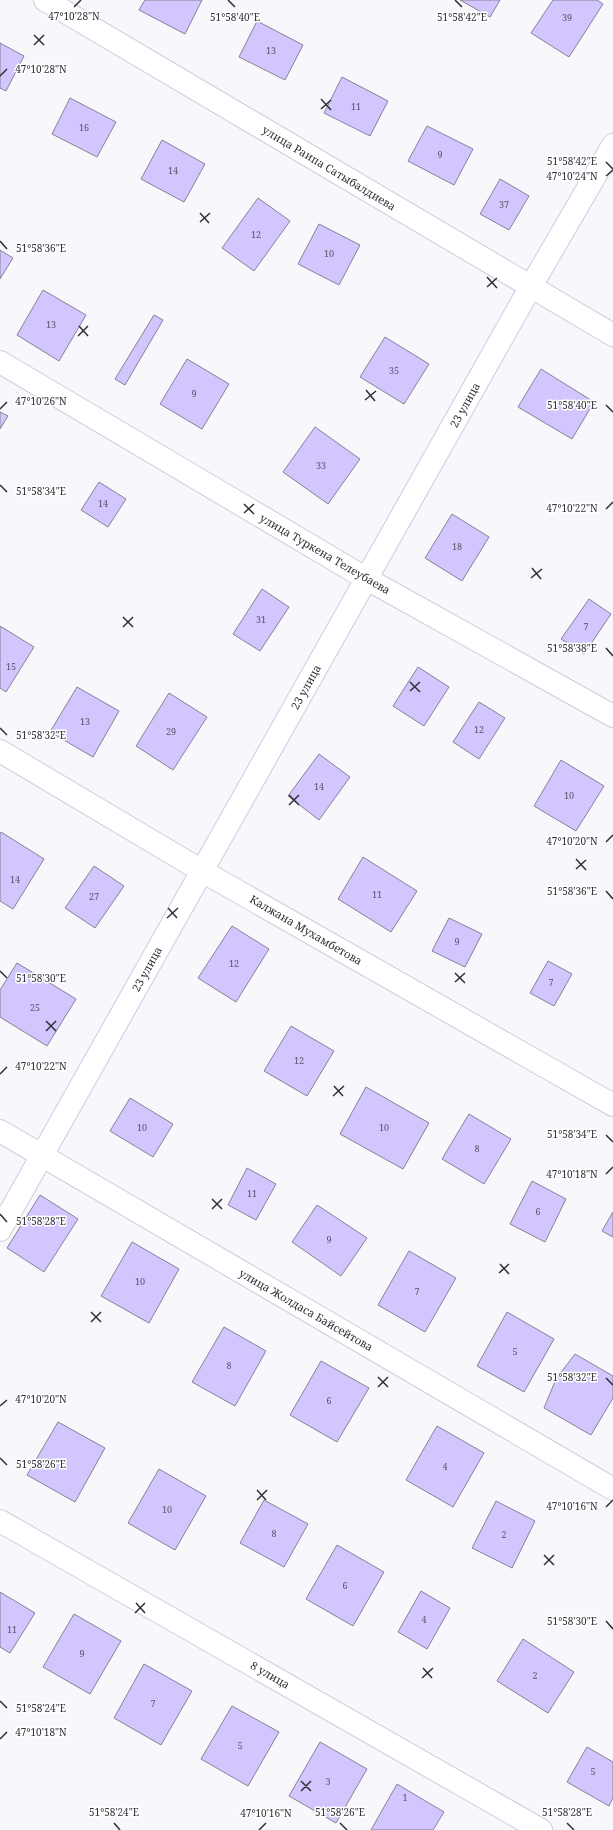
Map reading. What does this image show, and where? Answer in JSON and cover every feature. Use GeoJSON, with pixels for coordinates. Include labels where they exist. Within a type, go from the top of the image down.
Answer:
{"type":"FeatureCollection","features":[{"type":"Feature","properties":{"kind":"street","name":"улица Раипа Сатыбалдиева"},"geometry":{"type":"LineString","coordinates":[[45,0],[613,336]]}},
{"type":"Feature","properties":{"kind":"street","name":"23 улица"},"geometry":{"type":"LineString","coordinates":[[0,1230],[530,288],[613,145]]}},
{"type":"Feature","properties":{"kind":"street","name":"улица Туркена Телеубаева"},"geometry":{"type":"LineString","coordinates":[[0,362],[367,579],[613,716]]}},
{"type":"Feature","properties":{"kind":"street","name":"Калжана Мухамбетова"},"geometry":{"type":"LineString","coordinates":[[0,751],[202,871],[613,1105]]}},
{"type":"Feature","properties":{"kind":"street","name":"улица Жолдаса Байсейтова"},"geometry":{"type":"LineString","coordinates":[[0,1131],[613,1489]]}},
{"type":"Feature","properties":{"kind":"street","name":"8 улица"},"geometry":{"type":"LineString","coordinates":[[0,1521],[541,1830]]}},
{"type":"Feature","properties":{"kind":"building"},"geometry":{"type":"Polygon","coordinates":[[[145,0],[202,0],[185,34],[139,10],[145,0]]]}},
{"type":"Feature","properties":{"kind":"building"},"geometry":{"type":"Polygon","coordinates":[[[460,0],[500,0],[490,17],[460,0]]]}},
{"type":"Feature","properties":{"kind":"building"},"geometry":{"type":"Polygon","coordinates":[[[553,0],[597,0],[603,4],[569,57],[531,33],[553,0]]]}},
{"type":"Feature","properties":{"kind":"building"},"geometry":{"type":"Polygon","coordinates":[[[257,21],[303,45],[285,80],[239,57],[257,21]]]}},
{"type":"Feature","properties":{"kind":"building"},"geometry":{"type":"Polygon","coordinates":[[[0,43],[24,56],[6,91],[0,88],[0,43]]]}},
{"type":"Feature","properties":{"kind":"building"},"geometry":{"type":"Polygon","coordinates":[[[342,77],[388,101],[370,136],[324,113],[342,77]]]}},
{"type":"Feature","properties":{"kind":"building"},"geometry":{"type":"Polygon","coordinates":[[[70,98],[116,122],[97,157],[52,134],[70,98]]]}},
{"type":"Feature","properties":{"kind":"building"},"geometry":{"type":"Polygon","coordinates":[[[427,126],[473,149],[454,185],[408,161],[427,126]]]}},
{"type":"Feature","properties":{"kind":"building"},"geometry":{"type":"Polygon","coordinates":[[[162,140],[205,164],[184,202],[141,179],[162,140]]]}},
{"type":"Feature","properties":{"kind":"building"},"geometry":{"type":"Polygon","coordinates":[[[500,179],[529,196],[509,230],[480,214],[500,179]]]}},
{"type":"Feature","properties":{"kind":"building"},"geometry":{"type":"Polygon","coordinates":[[[258,198],[290,221],[254,271],[222,248],[258,198]]]}},
{"type":"Feature","properties":{"kind":"building"},"geometry":{"type":"Polygon","coordinates":[[[319,224],[360,245],[339,285],[298,264],[319,224]]]}},
{"type":"Feature","properties":{"kind":"building"},"geometry":{"type":"Polygon","coordinates":[[[0,250],[13,258],[0,279],[0,250]]]}},
{"type":"Feature","properties":{"kind":"building"},"geometry":{"type":"Polygon","coordinates":[[[43,290],[86,315],[59,361],[17,335],[43,290]]]}},
{"type":"Feature","properties":{"kind":"building"},"geometry":{"type":"Polygon","coordinates":[[[154,315],[163,320],[125,385],[115,379],[154,315]]]}},
{"type":"Feature","properties":{"kind":"building"},"geometry":{"type":"Polygon","coordinates":[[[385,337],[429,364],[404,404],[360,377],[385,337]]]}},
{"type":"Feature","properties":{"kind":"building"},"geometry":{"type":"Polygon","coordinates":[[[187,359],[229,384],[202,429],[160,404],[187,359]]]}},
{"type":"Feature","properties":{"kind":"building"},"geometry":{"type":"Polygon","coordinates":[[[541,369],[594,402],[572,439],[518,407],[541,369]]]}},
{"type":"Feature","properties":{"kind":"building"},"geometry":{"type":"Polygon","coordinates":[[[0,412],[8,416],[0,429],[0,412]]]}},
{"type":"Feature","properties":{"kind":"building"},"geometry":{"type":"Polygon","coordinates":[[[315,427],[360,459],[328,504],[283,472],[315,427]]]}},
{"type":"Feature","properties":{"kind":"building"},"geometry":{"type":"Polygon","coordinates":[[[99,482],[126,499],[108,527],[81,510],[99,482]]]}},
{"type":"Feature","properties":{"kind":"building"},"geometry":{"type":"Polygon","coordinates":[[[452,514],[489,537],[462,581],[425,558],[452,514]]]}},
{"type":"Feature","properties":{"kind":"building"},"geometry":{"type":"Polygon","coordinates":[[[262,589],[289,607],[260,651],[233,634],[262,589]]]}},
{"type":"Feature","properties":{"kind":"building"},"geometry":{"type":"Polygon","coordinates":[[[589,599],[611,614],[584,654],[561,639],[589,599]]]}},
{"type":"Feature","properties":{"kind":"building"},"geometry":{"type":"Polygon","coordinates":[[[0,626],[34,647],[6,692],[0,688],[0,626]]]}},
{"type":"Feature","properties":{"kind":"building"},"geometry":{"type":"Polygon","coordinates":[[[418,667],[449,687],[424,726],[393,706],[418,667]]]}},
{"type":"Feature","properties":{"kind":"building"},"geometry":{"type":"Polygon","coordinates":[[[77,687],[119,711],[93,757],[50,732],[77,687]]]}},
{"type":"Feature","properties":{"kind":"building"},"geometry":{"type":"Polygon","coordinates":[[[169,693],[207,717],[173,770],[136,746],[169,693]]]}},
{"type":"Feature","properties":{"kind":"building"},"geometry":{"type":"Polygon","coordinates":[[[479,702],[505,718],[479,759],[453,742],[479,702]]]}},
{"type":"Feature","properties":{"kind":"building"},"geometry":{"type":"Polygon","coordinates":[[[319,754],[350,777],[319,820],[288,796],[319,754]]]}},
{"type":"Feature","properties":{"kind":"building"},"geometry":{"type":"Polygon","coordinates":[[[561,760],[604,786],[576,831],[534,806],[561,760]]]}},
{"type":"Feature","properties":{"kind":"building"},"geometry":{"type":"Polygon","coordinates":[[[1,832],[44,859],[13,909],[0,901],[1,832]]]}},
{"type":"Feature","properties":{"kind":"building"},"geometry":{"type":"Polygon","coordinates":[[[363,857],[417,891],[391,932],[338,899],[363,857]]]}},
{"type":"Feature","properties":{"kind":"building"},"geometry":{"type":"Polygon","coordinates":[[[94,866],[124,886],[95,928],[65,908],[94,866]]]}},
{"type":"Feature","properties":{"kind":"building"},"geometry":{"type":"Polygon","coordinates":[[[449,918],[482,934],[465,967],[432,951],[449,918]]]}},
{"type":"Feature","properties":{"kind":"building"},"geometry":{"type":"Polygon","coordinates":[[[232,926],[269,949],[236,1002],[198,978],[232,926]]]}},
{"type":"Feature","properties":{"kind":"building"},"geometry":{"type":"Polygon","coordinates":[[[548,961],[572,974],[554,1006],[530,993],[548,961]]]}},
{"type":"Feature","properties":{"kind":"building"},"geometry":{"type":"Polygon","coordinates":[[[17,963],[76,999],[47,1046],[0,1017],[0,990],[17,963]]]}},
{"type":"Feature","properties":{"kind":"building"},"geometry":{"type":"Polygon","coordinates":[[[291,1026],[334,1051],[307,1096],[264,1071],[291,1026]]]}},
{"type":"Feature","properties":{"kind":"building"},"geometry":{"type":"Polygon","coordinates":[[[366,1087],[429,1123],[403,1169],[340,1134],[366,1087]]]}},
{"type":"Feature","properties":{"kind":"building"},"geometry":{"type":"Polygon","coordinates":[[[130,1098],[173,1124],[153,1157],[110,1131],[130,1098]]]}},
{"type":"Feature","properties":{"kind":"building"},"geometry":{"type":"Polygon","coordinates":[[[469,1114],[511,1139],[484,1184],[442,1159],[469,1114]]]}},
{"type":"Feature","properties":{"kind":"building"},"geometry":{"type":"Polygon","coordinates":[[[247,1168],[276,1184],[256,1220],[228,1205],[247,1168]]]}},
{"type":"Feature","properties":{"kind":"building"},"geometry":{"type":"Polygon","coordinates":[[[532,1181],[566,1199],[545,1242],[510,1224],[532,1181]]]}},
{"type":"Feature","properties":{"kind":"building"},"geometry":{"type":"Polygon","coordinates":[[[40,1195],[78,1219],[44,1272],[7,1248],[40,1195]]]}},
{"type":"Feature","properties":{"kind":"building"},"geometry":{"type":"Polygon","coordinates":[[[317,1205],[367,1238],[341,1276],[292,1242],[317,1205]]]}},
{"type":"Feature","properties":{"kind":"building"},"geometry":{"type":"Polygon","coordinates":[[[613,1212],[613,1237],[602,1231],[613,1212]]]}},
{"type":"Feature","properties":{"kind":"building"},"geometry":{"type":"Polygon","coordinates":[[[132,1242],[179,1269],[149,1323],[101,1296],[132,1242]]]}},
{"type":"Feature","properties":{"kind":"building"},"geometry":{"type":"Polygon","coordinates":[[[409,1251],[456,1278],[425,1332],[378,1305],[409,1251]]]}},
{"type":"Feature","properties":{"kind":"building"},"geometry":{"type":"Polygon","coordinates":[[[507,1312],[554,1339],[524,1392],[477,1366],[507,1312]]]}},
{"type":"Feature","properties":{"kind":"building"},"geometry":{"type":"Polygon","coordinates":[[[224,1327],[266,1351],[235,1406],[192,1382],[224,1327]]]}},
{"type":"Feature","properties":{"kind":"building"},"geometry":{"type":"Polygon","coordinates":[[[575,1354],[613,1376],[613,1398],[591,1435],[544,1408],[556,1379],[575,1354]]]}},
{"type":"Feature","properties":{"kind":"building"},"geometry":{"type":"Polygon","coordinates":[[[321,1361],[369,1388],[337,1442],[290,1415],[321,1361]]]}},
{"type":"Feature","properties":{"kind":"building"},"geometry":{"type":"Polygon","coordinates":[[[58,1422],[105,1448],[75,1502],[27,1475],[58,1422]]]}},
{"type":"Feature","properties":{"kind":"building"},"geometry":{"type":"Polygon","coordinates":[[[437,1426],[484,1453],[453,1507],[406,1480],[437,1426]]]}},
{"type":"Feature","properties":{"kind":"building"},"geometry":{"type":"Polygon","coordinates":[[[159,1469],[206,1496],[175,1550],[128,1523],[159,1469]]]}},
{"type":"Feature","properties":{"kind":"building"},"geometry":{"type":"Polygon","coordinates":[[[264,1500],[308,1524],[284,1567],[240,1543],[264,1500]]]}},
{"type":"Feature","properties":{"kind":"building"},"geometry":{"type":"Polygon","coordinates":[[[496,1501],[535,1521],[512,1568],[472,1548],[496,1501]]]}},
{"type":"Feature","properties":{"kind":"building"},"geometry":{"type":"Polygon","coordinates":[[[337,1545],[384,1572],[353,1626],[306,1599],[337,1545]]]}},
{"type":"Feature","properties":{"kind":"building"},"geometry":{"type":"Polygon","coordinates":[[[421,1591],[450,1608],[427,1649],[398,1632],[421,1591]]]}},
{"type":"Feature","properties":{"kind":"building"},"geometry":{"type":"Polygon","coordinates":[[[0,1592],[35,1613],[10,1653],[0,1647],[0,1592]]]}},
{"type":"Feature","properties":{"kind":"building"},"geometry":{"type":"Polygon","coordinates":[[[74,1614],[121,1641],[90,1694],[43,1667],[74,1614]]]}},
{"type":"Feature","properties":{"kind":"building"},"geometry":{"type":"Polygon","coordinates":[[[523,1639],[574,1672],[548,1713],[497,1681],[523,1639]]]}},
{"type":"Feature","properties":{"kind":"building"},"geometry":{"type":"Polygon","coordinates":[[[144,1664],[192,1691],[161,1745],[114,1718],[144,1664]]]}},
{"type":"Feature","properties":{"kind":"building"},"geometry":{"type":"Polygon","coordinates":[[[232,1706],[279,1732],[248,1786],[201,1759],[232,1706]]]}},
{"type":"Feature","properties":{"kind":"building"},"geometry":{"type":"Polygon","coordinates":[[[320,1742],[367,1769],[336,1823],[289,1796],[320,1742]]]}},
{"type":"Feature","properties":{"kind":"building"},"geometry":{"type":"Polygon","coordinates":[[[587,1747],[613,1762],[613,1798],[609,1806],[567,1782],[587,1747]]]}},
{"type":"Feature","properties":{"kind":"building"},"geometry":{"type":"Polygon","coordinates":[[[397,1784],[444,1812],[433,1830],[371,1830],[397,1784]]]}}]}
